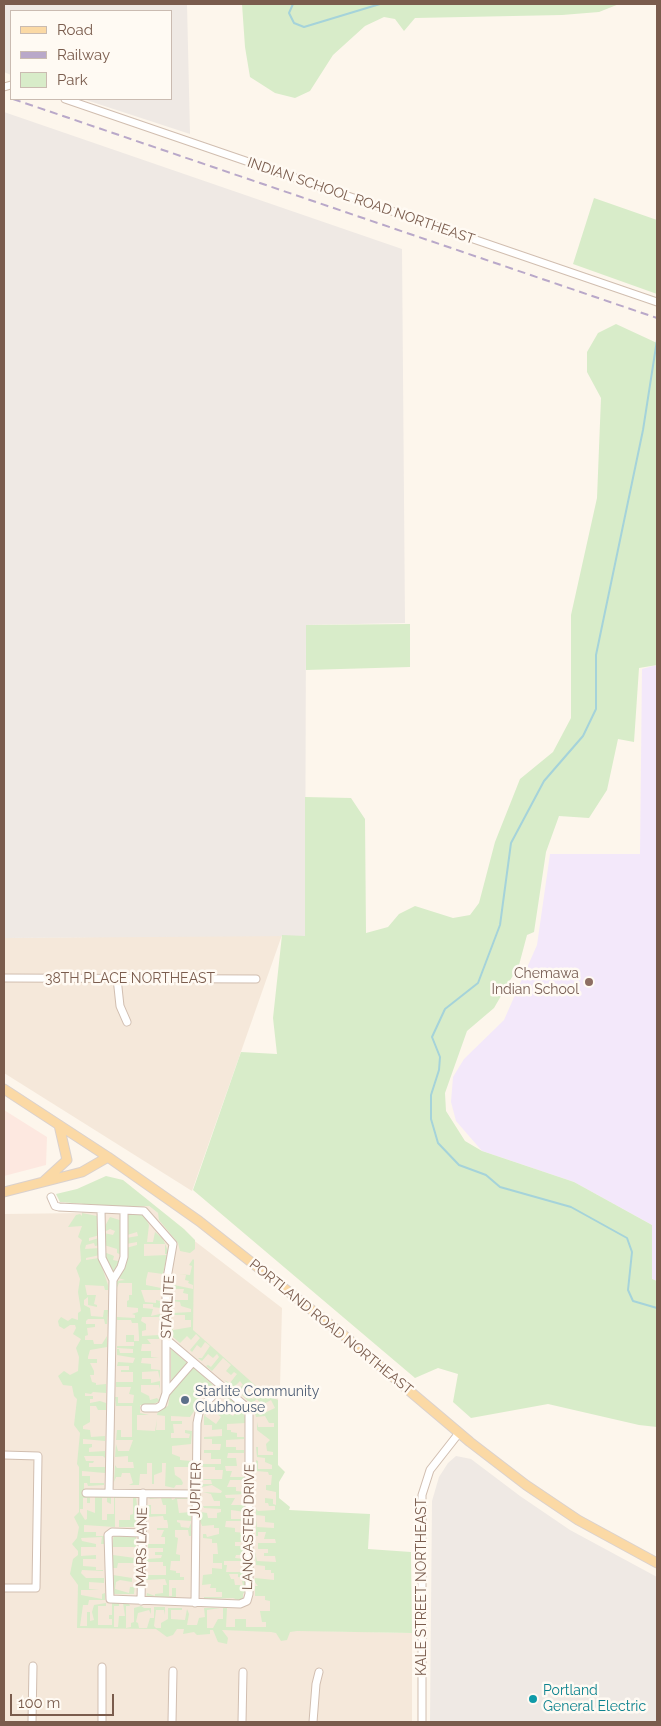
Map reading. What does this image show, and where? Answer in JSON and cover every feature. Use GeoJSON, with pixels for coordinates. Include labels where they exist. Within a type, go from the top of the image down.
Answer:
{"type":"FeatureCollection","features":[{"type":"Feature","properties":{"kind":"main road","name":"PORTLAND ROAD NORTHEAST"},"geometry":{"type":"LineString","coordinates":[[4,1089],[108,1157],[236,1249],[348,1339],[459,1433],[561,1509],[657,1563]]}},
{"type":"Feature","properties":{"kind":"main road"},"geometry":{"type":"LineString","coordinates":[[41,1184],[67,1160],[59,1125]]}},
{"type":"Feature","properties":{"kind":"main road"},"geometry":{"type":"LineString","coordinates":[[4,1192],[41,1184],[88,1170],[108,1157]]}},
{"type":"Feature","properties":{"kind":"street","name":"INDIAN SCHOOL ROAD NORTHEAST"},"geometry":{"type":"LineString","coordinates":[[68,100],[657,302]]}},
{"type":"Feature","properties":{"kind":"street","name":"38TH PLACE NORTHEAST"},"geometry":{"type":"LineString","coordinates":[[4,978],[256,979]]}},
{"type":"Feature","properties":{"kind":"street"},"geometry":{"type":"LineString","coordinates":[[117,978],[120,1006],[127,1022]]}},
{"type":"Feature","properties":{"kind":"street","name":"STARLITE"},"geometry":{"type":"LineString","coordinates":[[51,1197],[55,1206],[59,1207],[144,1211],[174,1244],[166,1284],[166,1394]]}},
{"type":"Feature","properties":{"kind":"street"},"geometry":{"type":"LineString","coordinates":[[102,1210],[102,1258],[113,1280],[109,1493]]}},
{"type":"Feature","properties":{"kind":"street"},"geometry":{"type":"LineString","coordinates":[[113,1280],[122,1267],[124,1257],[124,1211]]}},
{"type":"Feature","properties":{"kind":"street","name":"LANCASTER DRIVE"},"geometry":{"type":"LineString","coordinates":[[142,1533],[112,1532],[108,1535],[109,1597],[114,1600],[195,1603],[240,1604],[247,1601],[249,1594],[249,1413],[244,1406],[166,1339]]}},
{"type":"Feature","properties":{"kind":"street"},"geometry":{"type":"LineString","coordinates":[[145,1408],[162,1406],[166,1394],[193,1362]]}},
{"type":"Feature","properties":{"kind":"street","name":"JUPITER"},"geometry":{"type":"LineString","coordinates":[[195,1603],[199,1412],[221,1387]]}},
{"type":"Feature","properties":{"kind":"street","name":"KALE STREET NORTHEAST"},"geometry":{"type":"LineString","coordinates":[[422,1722],[421,1502],[423,1486],[430,1470],[459,1433]]}},
{"type":"Feature","properties":{"kind":"street"},"geometry":{"type":"LineString","coordinates":[[4,1456],[38,1456],[36,1588],[4,1588]]}},
{"type":"Feature","properties":{"kind":"street"},"geometry":{"type":"LineString","coordinates":[[86,1493],[196,1494]]}},
{"type":"Feature","properties":{"kind":"street","name":"MARS LANE"},"geometry":{"type":"LineString","coordinates":[[141,1601],[142,1493]]}},
{"type":"Feature","properties":{"kind":"street"},"geometry":{"type":"LineString","coordinates":[[32,1722],[33,1666]]}},
{"type":"Feature","properties":{"kind":"street"},"geometry":{"type":"LineString","coordinates":[[102,1667],[102,1722]]}},
{"type":"Feature","properties":{"kind":"street"},"geometry":{"type":"LineString","coordinates":[[172,1722],[173,1671]]}},
{"type":"Feature","properties":{"kind":"street"},"geometry":{"type":"LineString","coordinates":[[242,1722],[243,1672]]}},
{"type":"Feature","properties":{"kind":"street"},"geometry":{"type":"LineString","coordinates":[[313,1722],[316,1684],[319,1672]]}},
{"type":"Feature","properties":{"kind":"shaded area"},"geometry":{"type":"Polygon","coordinates":[[[4,4],[187,4],[190,134],[86,100],[172,100],[172,10],[10,10],[10,75],[4,72],[4,4]]]}},
{"type":"Feature","properties":{"kind":"shaded area"},"geometry":{"type":"Polygon","coordinates":[[[4,112],[402,249],[405,623],[306,625],[305,936],[4,938],[4,112]]]}},
{"type":"Feature","properties":{"kind":"shaded area","name":"Chemawa Indian School"},"geometry":{"type":"Polygon","coordinates":[[[657,665],[657,1281],[652,1279],[652,1225],[574,1182],[482,1151],[456,1121],[451,1102],[453,1077],[464,1059],[504,1020],[537,945],[550,854],[640,854],[642,669],[657,665]]]}},
{"type":"Feature","properties":{"kind":"shaded area"},"geometry":{"type":"Polygon","coordinates":[[[282,935],[192,1191],[4,1073],[4,938],[282,935]]]}},
{"type":"Feature","properties":{"kind":"shaded area"},"geometry":{"type":"Polygon","coordinates":[[[4,1110],[47,1137],[46,1165],[4,1176],[4,1110]]]}},
{"type":"Feature","properties":{"kind":"shaded area"},"geometry":{"type":"Polygon","coordinates":[[[82,1203],[149,1206],[282,1308],[280,1387],[278,1387],[278,1630],[412,1633],[412,1722],[4,1722],[4,1214],[82,1213],[82,1203]]]}},
{"type":"Feature","properties":{"kind":"shaded area"},"geometry":{"type":"Polygon","coordinates":[[[456,1456],[471,1459],[520,1496],[570,1530],[657,1577],[657,1722],[430,1722],[432,1501],[439,1477],[448,1463],[456,1456]]]}},
{"type":"Feature","properties":{"kind":"green space"},"geometry":{"type":"Polygon","coordinates":[[[242,4],[619,4],[599,12],[562,15],[415,18],[404,31],[395,19],[384,17],[365,26],[333,55],[310,91],[295,98],[275,93],[250,77],[245,47],[242,4]]]}},
{"type":"Feature","properties":{"kind":"green space"},"geometry":{"type":"Polygon","coordinates":[[[594,198],[657,220],[657,294],[573,264],[594,198]]]}},
{"type":"Feature","properties":{"kind":"green space"},"geometry":{"type":"Polygon","coordinates":[[[616,324],[657,343],[657,665],[639,668],[634,742],[618,739],[607,790],[589,818],[559,816],[546,852],[534,932],[527,935],[519,965],[494,1008],[467,1031],[445,1093],[446,1111],[465,1141],[482,1151],[574,1182],[652,1225],[652,1279],[657,1281],[657,1427],[639,1425],[548,1404],[471,1418],[453,1402],[458,1374],[438,1368],[415,1378],[193,1190],[241,1052],[277,1054],[273,1018],[282,935],[305,936],[305,797],[351,798],[365,819],[366,933],[388,927],[399,914],[415,906],[453,918],[470,915],[479,903],[495,842],[520,779],[553,752],[571,718],[571,615],[597,498],[601,398],[587,372],[587,352],[598,333],[616,324]]]}},
{"type":"Feature","properties":{"kind":"green space"},"geometry":{"type":"Polygon","coordinates":[[[410,624],[410,667],[306,670],[306,625],[410,624]]]}},
{"type":"Feature","properties":{"kind":"green space"},"geometry":{"type":"Polygon","coordinates":[[[106,1176],[123,1180],[184,1229],[195,1240],[195,1249],[190,1253],[180,1251],[178,1243],[159,1220],[158,1213],[149,1206],[122,1207],[60,1202],[56,1194],[77,1189],[106,1176]]]}},
{"type":"Feature","properties":{"kind":"green space"},"geometry":{"type":"Polygon","coordinates":[[[82,1213],[97,1216],[100,1221],[100,1235],[89,1238],[89,1241],[99,1238],[100,1245],[95,1246],[94,1243],[86,1245],[85,1249],[100,1248],[100,1255],[86,1258],[86,1260],[99,1258],[108,1285],[108,1290],[105,1290],[104,1286],[85,1285],[87,1295],[96,1295],[94,1304],[97,1307],[88,1305],[88,1297],[84,1300],[84,1305],[90,1308],[91,1316],[103,1317],[104,1310],[108,1310],[107,1324],[105,1324],[104,1319],[88,1319],[86,1321],[86,1324],[95,1324],[95,1327],[87,1328],[88,1335],[85,1336],[85,1340],[93,1340],[94,1344],[102,1344],[107,1336],[107,1347],[90,1350],[88,1357],[88,1359],[97,1359],[97,1363],[90,1363],[94,1371],[94,1375],[90,1375],[92,1382],[96,1383],[96,1385],[106,1384],[106,1393],[85,1393],[85,1396],[93,1396],[93,1399],[90,1399],[90,1403],[100,1401],[106,1403],[106,1410],[98,1410],[96,1406],[90,1406],[90,1422],[83,1426],[83,1429],[90,1430],[91,1437],[105,1436],[105,1441],[83,1439],[83,1444],[92,1444],[89,1452],[105,1451],[105,1458],[103,1456],[84,1456],[86,1461],[94,1461],[89,1463],[89,1467],[105,1467],[105,1473],[82,1471],[82,1476],[90,1476],[90,1483],[104,1483],[104,1485],[88,1486],[87,1483],[84,1483],[84,1497],[90,1497],[90,1503],[87,1503],[87,1498],[83,1498],[83,1509],[80,1509],[80,1512],[85,1520],[87,1519],[87,1510],[95,1513],[95,1497],[111,1497],[111,1504],[107,1502],[107,1498],[102,1498],[102,1520],[107,1520],[107,1514],[114,1514],[114,1497],[136,1497],[137,1505],[135,1527],[119,1527],[119,1520],[130,1520],[130,1515],[133,1514],[133,1498],[115,1498],[115,1527],[84,1525],[84,1532],[96,1532],[96,1536],[104,1536],[104,1544],[101,1544],[102,1537],[81,1538],[82,1541],[96,1544],[96,1547],[81,1547],[81,1556],[96,1555],[96,1559],[83,1559],[83,1566],[96,1567],[96,1570],[103,1571],[82,1570],[81,1573],[86,1578],[104,1578],[104,1583],[89,1582],[89,1589],[99,1590],[81,1590],[81,1595],[102,1599],[102,1594],[105,1593],[105,1600],[89,1600],[88,1605],[83,1605],[80,1626],[87,1626],[87,1612],[90,1612],[90,1621],[94,1620],[92,1612],[94,1605],[106,1603],[106,1606],[98,1606],[98,1625],[112,1625],[112,1619],[109,1619],[109,1615],[112,1615],[112,1603],[119,1603],[119,1606],[114,1606],[114,1627],[118,1627],[119,1616],[125,1616],[123,1603],[130,1606],[126,1606],[126,1628],[131,1627],[131,1623],[134,1622],[134,1608],[141,1606],[151,1608],[151,1614],[149,1610],[138,1613],[136,1622],[139,1628],[147,1628],[150,1618],[154,1618],[154,1607],[165,1607],[165,1615],[164,1610],[156,1610],[154,1626],[156,1628],[161,1628],[161,1623],[168,1619],[168,1608],[182,1608],[182,1610],[171,1610],[171,1619],[185,1620],[187,1609],[189,1614],[187,1625],[197,1625],[199,1618],[205,1617],[204,1608],[220,1608],[207,1610],[207,1628],[213,1628],[218,1619],[223,1619],[223,1608],[227,1608],[226,1627],[235,1627],[235,1619],[246,1619],[246,1627],[266,1627],[266,1622],[262,1622],[260,1611],[270,1611],[270,1601],[265,1600],[265,1596],[255,1596],[255,1586],[258,1586],[254,1581],[255,1578],[274,1580],[274,1573],[271,1573],[271,1570],[265,1570],[265,1566],[256,1565],[255,1552],[257,1561],[276,1562],[275,1556],[264,1556],[264,1553],[268,1553],[268,1549],[258,1549],[258,1543],[276,1543],[275,1539],[264,1539],[266,1532],[258,1532],[258,1536],[256,1536],[256,1519],[257,1527],[274,1528],[274,1523],[265,1522],[265,1516],[256,1515],[256,1509],[258,1511],[275,1510],[275,1506],[269,1506],[268,1503],[265,1503],[265,1498],[273,1499],[273,1504],[276,1505],[276,1492],[266,1490],[266,1485],[271,1485],[272,1475],[269,1475],[268,1472],[256,1471],[256,1460],[258,1461],[258,1469],[272,1469],[272,1465],[265,1462],[265,1458],[257,1457],[256,1447],[258,1447],[258,1455],[273,1455],[273,1452],[267,1451],[266,1444],[270,1440],[257,1430],[257,1422],[258,1427],[274,1427],[274,1423],[269,1423],[265,1416],[256,1417],[254,1409],[256,1407],[260,1415],[275,1408],[271,1400],[262,1405],[257,1399],[251,1404],[241,1394],[253,1399],[258,1392],[248,1384],[238,1393],[236,1391],[243,1385],[240,1381],[233,1388],[224,1380],[230,1383],[237,1374],[234,1372],[231,1375],[226,1371],[231,1365],[223,1358],[212,1371],[206,1366],[211,1367],[219,1357],[217,1354],[213,1358],[208,1354],[202,1361],[198,1358],[202,1358],[210,1346],[205,1342],[201,1348],[197,1345],[192,1352],[190,1350],[200,1338],[196,1334],[191,1340],[187,1336],[180,1343],[173,1337],[171,1319],[173,1330],[191,1327],[191,1320],[185,1320],[185,1315],[171,1315],[171,1309],[173,1313],[191,1312],[191,1309],[181,1306],[180,1302],[171,1301],[171,1296],[173,1300],[188,1300],[188,1294],[183,1293],[184,1289],[172,1289],[174,1280],[174,1285],[193,1289],[193,1285],[185,1280],[186,1275],[179,1274],[190,1275],[192,1266],[189,1265],[193,1259],[194,1260],[193,1330],[265,1394],[278,1400],[278,1465],[285,1472],[279,1482],[279,1498],[290,1507],[289,1510],[370,1514],[368,1549],[411,1552],[412,1633],[297,1631],[290,1632],[287,1640],[281,1641],[276,1633],[271,1632],[222,1630],[228,1638],[227,1644],[218,1642],[213,1630],[210,1630],[210,1634],[197,1635],[194,1632],[183,1634],[184,1629],[177,1629],[173,1635],[167,1637],[156,1629],[77,1628],[78,1585],[70,1574],[73,1559],[78,1555],[78,1551],[72,1544],[77,1538],[79,1527],[74,1517],[79,1512],[79,1467],[77,1464],[80,1433],[74,1425],[77,1399],[74,1396],[72,1386],[63,1385],[58,1376],[64,1371],[70,1375],[78,1371],[79,1357],[76,1348],[81,1339],[73,1334],[76,1328],[75,1325],[70,1325],[64,1329],[59,1326],[58,1321],[61,1317],[68,1321],[72,1318],[78,1320],[78,1313],[81,1311],[78,1292],[80,1279],[76,1268],[81,1261],[80,1246],[82,1240],[78,1237],[82,1226],[68,1227],[76,1215],[80,1214],[82,1216],[82,1213]]]}},
{"type":"Feature","properties":{"kind":"green space"},"geometry":{"type":"Polygon","coordinates":[[[127,1215],[144,1215],[149,1225],[147,1242],[153,1242],[155,1232],[163,1239],[168,1251],[168,1254],[165,1254],[165,1244],[144,1244],[144,1256],[167,1255],[163,1274],[148,1272],[146,1280],[146,1285],[161,1288],[161,1290],[141,1290],[145,1302],[156,1303],[156,1300],[160,1301],[160,1308],[153,1307],[153,1304],[143,1304],[143,1308],[153,1309],[151,1316],[160,1314],[161,1325],[159,1317],[142,1317],[141,1321],[146,1324],[146,1330],[142,1331],[142,1336],[159,1335],[159,1339],[147,1339],[151,1344],[142,1344],[141,1351],[151,1351],[151,1357],[159,1358],[142,1358],[141,1363],[151,1364],[151,1369],[160,1370],[160,1379],[158,1371],[142,1372],[142,1379],[151,1379],[151,1383],[160,1381],[160,1389],[159,1385],[141,1385],[141,1392],[149,1396],[150,1400],[157,1398],[160,1401],[149,1406],[140,1405],[140,1413],[149,1415],[137,1415],[137,1430],[155,1431],[157,1419],[156,1430],[165,1430],[165,1416],[157,1415],[158,1411],[168,1406],[170,1394],[193,1367],[213,1385],[199,1398],[201,1401],[190,1417],[171,1416],[171,1421],[182,1421],[182,1424],[173,1424],[174,1433],[171,1433],[171,1438],[189,1438],[190,1434],[185,1433],[185,1430],[192,1431],[191,1444],[172,1446],[172,1454],[180,1457],[180,1460],[191,1461],[191,1476],[189,1476],[189,1467],[174,1467],[175,1475],[183,1483],[182,1485],[176,1485],[174,1488],[165,1486],[166,1463],[162,1463],[162,1472],[154,1475],[154,1484],[152,1484],[152,1463],[147,1463],[147,1474],[140,1474],[139,1485],[129,1485],[133,1483],[130,1473],[122,1473],[121,1477],[116,1477],[114,1482],[115,1465],[117,1468],[134,1468],[133,1462],[128,1462],[128,1456],[115,1457],[116,1444],[118,1451],[129,1451],[133,1440],[116,1440],[117,1430],[121,1430],[121,1437],[132,1437],[132,1406],[116,1406],[115,1397],[118,1397],[118,1403],[133,1403],[134,1395],[129,1394],[131,1387],[116,1387],[116,1382],[133,1382],[133,1372],[121,1372],[121,1370],[129,1370],[129,1366],[117,1366],[118,1362],[133,1363],[135,1358],[117,1355],[117,1349],[119,1349],[120,1353],[133,1353],[133,1349],[117,1348],[117,1346],[134,1346],[134,1342],[126,1342],[126,1335],[134,1335],[134,1341],[139,1341],[138,1323],[132,1323],[131,1320],[117,1320],[117,1317],[135,1318],[135,1315],[132,1314],[138,1312],[138,1308],[127,1307],[129,1295],[132,1295],[132,1283],[119,1283],[116,1290],[116,1281],[125,1280],[118,1278],[116,1272],[108,1270],[103,1257],[104,1252],[114,1256],[113,1260],[118,1261],[121,1256],[121,1262],[124,1267],[126,1248],[137,1245],[137,1242],[126,1244],[126,1238],[138,1236],[137,1232],[127,1235],[124,1226],[122,1227],[125,1235],[122,1240],[121,1255],[117,1253],[117,1249],[104,1245],[104,1233],[113,1235],[115,1231],[110,1229],[104,1232],[110,1217],[126,1222],[127,1215]]]}},
{"type":"Feature","properties":{"kind":"green space"},"geometry":{"type":"Polygon","coordinates":[[[171,1349],[187,1363],[181,1370],[182,1374],[171,1383],[171,1349]]]}},
{"type":"Feature","properties":{"kind":"green space"},"geometry":{"type":"Polygon","coordinates":[[[221,1392],[237,1403],[234,1406],[239,1410],[241,1408],[246,1423],[227,1424],[227,1430],[237,1433],[237,1437],[244,1437],[244,1439],[226,1440],[226,1447],[236,1447],[236,1450],[244,1450],[244,1453],[228,1453],[227,1458],[236,1458],[237,1466],[225,1466],[226,1471],[232,1471],[230,1477],[244,1477],[244,1480],[230,1480],[227,1487],[236,1487],[236,1491],[246,1492],[246,1494],[225,1495],[226,1498],[235,1498],[231,1505],[244,1505],[245,1512],[231,1510],[231,1519],[245,1519],[245,1528],[243,1521],[226,1521],[225,1527],[235,1528],[235,1532],[245,1533],[245,1542],[235,1542],[235,1546],[245,1546],[245,1555],[236,1555],[235,1558],[245,1559],[245,1561],[224,1561],[224,1565],[227,1565],[226,1572],[244,1572],[244,1578],[238,1577],[238,1574],[229,1574],[231,1579],[234,1579],[235,1585],[243,1585],[242,1581],[245,1581],[246,1590],[243,1594],[243,1599],[240,1601],[233,1598],[204,1599],[204,1597],[222,1597],[222,1592],[216,1592],[216,1588],[210,1588],[211,1584],[202,1585],[203,1575],[212,1574],[212,1568],[222,1569],[222,1563],[213,1563],[213,1554],[218,1554],[217,1543],[212,1543],[212,1539],[203,1538],[203,1534],[206,1534],[207,1537],[219,1534],[219,1528],[214,1528],[214,1525],[202,1526],[199,1518],[201,1512],[207,1513],[208,1518],[217,1518],[217,1513],[221,1512],[221,1509],[204,1508],[203,1506],[220,1506],[220,1501],[214,1501],[211,1494],[203,1492],[221,1493],[222,1491],[212,1485],[202,1487],[202,1484],[212,1484],[211,1480],[203,1479],[222,1479],[223,1470],[215,1470],[215,1467],[203,1467],[203,1464],[221,1464],[221,1459],[211,1459],[211,1453],[204,1453],[204,1450],[220,1450],[221,1444],[212,1444],[212,1439],[204,1439],[204,1437],[222,1436],[222,1429],[212,1430],[212,1425],[204,1425],[204,1416],[207,1410],[205,1416],[216,1424],[221,1417],[216,1413],[218,1410],[219,1412],[222,1408],[233,1416],[238,1410],[220,1395],[221,1392]]]}},
{"type":"Feature","properties":{"kind":"green space"},"geometry":{"type":"Polygon","coordinates":[[[148,1496],[171,1496],[172,1500],[175,1499],[175,1496],[190,1496],[191,1499],[177,1499],[179,1513],[191,1512],[191,1521],[177,1520],[177,1522],[180,1523],[181,1527],[189,1528],[191,1523],[191,1536],[189,1536],[188,1530],[175,1530],[175,1537],[178,1538],[176,1554],[180,1555],[180,1561],[171,1561],[170,1570],[180,1573],[180,1577],[184,1577],[184,1580],[169,1580],[169,1596],[172,1596],[172,1588],[176,1588],[176,1597],[146,1598],[147,1593],[155,1596],[155,1594],[163,1593],[163,1585],[167,1585],[165,1579],[146,1580],[147,1575],[166,1575],[166,1566],[163,1566],[163,1562],[146,1562],[146,1559],[161,1558],[162,1555],[155,1555],[155,1552],[163,1552],[163,1548],[148,1548],[148,1544],[165,1544],[165,1537],[161,1537],[164,1530],[157,1530],[157,1528],[168,1528],[167,1520],[164,1520],[163,1516],[147,1517],[147,1505],[151,1505],[151,1514],[166,1514],[166,1505],[163,1505],[161,1498],[150,1499],[148,1496]]]}},
{"type":"Feature","properties":{"kind":"green space"},"geometry":{"type":"Polygon","coordinates":[[[114,1533],[136,1534],[136,1547],[113,1547],[113,1555],[135,1558],[135,1563],[118,1563],[117,1568],[113,1568],[113,1575],[132,1578],[132,1582],[120,1580],[116,1582],[115,1589],[129,1593],[130,1587],[133,1587],[135,1583],[134,1594],[114,1594],[112,1591],[112,1547],[114,1533]]]}},
{"type":"Feature","properties":{"kind":"waterway"},"geometry":{"type":"LineString","coordinates":[[293,4],[289,13],[294,23],[304,27],[380,4]]}},
{"type":"Feature","properties":{"kind":"waterway"},"geometry":{"type":"LineString","coordinates":[[657,340],[643,430],[596,655],[596,709],[583,736],[544,781],[511,843],[500,925],[478,983],[445,1009],[432,1037],[440,1057],[439,1070],[431,1095],[431,1119],[438,1143],[459,1165],[486,1175],[500,1187],[571,1207],[627,1238],[632,1252],[628,1290],[633,1301],[657,1308]]}},
{"type":"Feature","properties":{"kind":"railway"},"geometry":{"type":"LineString","coordinates":[[16,100],[657,318]]}},
{"type":"Feature","properties":{"kind":"place","name":"Chemawa Indian School"},"geometry":{"type":"Point","coordinates":[589,982]}},
{"type":"Feature","properties":{"kind":"place","name":"Starlite Community Clubhouse"},"geometry":{"type":"Point","coordinates":[185,1400]}},
{"type":"Feature","properties":{"kind":"place","name":"Portland General Electric"},"geometry":{"type":"Point","coordinates":[533,1699]}}]}
